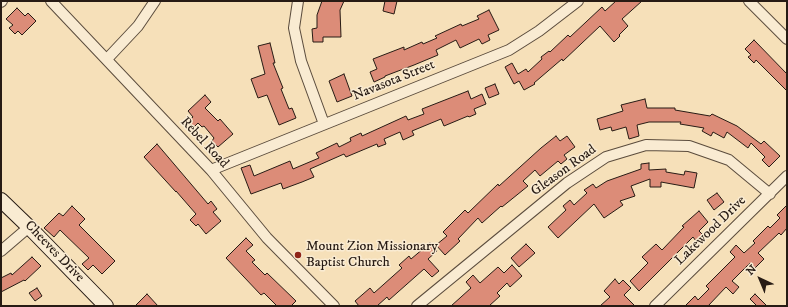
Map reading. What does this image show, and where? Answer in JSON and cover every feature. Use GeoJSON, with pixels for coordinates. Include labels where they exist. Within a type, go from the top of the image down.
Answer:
{"type":"FeatureCollection","features":[{"type":"Feature","properties":{"kind":"street","name":"Rebel Road"},"geometry":{"type":"LineString","coordinates":[[52,1],[211,170],[267,238],[334,306]]}},
{"type":"Feature","properties":{"kind":"street"},"geometry":{"type":"LineString","coordinates":[[107,59],[138,26],[155,1]]}},
{"type":"Feature","properties":{"kind":"street"},"geometry":{"type":"LineString","coordinates":[[298,1],[294,28],[301,61],[324,124]]}},
{"type":"Feature","properties":{"kind":"street","name":"Navasota Street"},"geometry":{"type":"LineString","coordinates":[[211,170],[509,50],[539,31],[578,1]]}},
{"type":"Feature","properties":{"kind":"street"},"geometry":{"type":"LineString","coordinates":[[749,1],[787,39]]}},
{"type":"Feature","properties":{"kind":"street","name":"Gleason Road"},"geometry":{"type":"LineString","coordinates":[[417,306],[567,183],[606,157],[646,145],[689,146],[729,160],[770,194]]}},
{"type":"Feature","properties":{"kind":"street","name":"Lakewood Drive"},"geometry":{"type":"LineString","coordinates":[[655,306],[787,176]]}},
{"type":"Feature","properties":{"kind":"street","name":"Cheeves Drive"},"geometry":{"type":"LineString","coordinates":[[1,200],[106,306]]}},
{"type":"Feature","properties":{"kind":"street"},"geometry":{"type":"LineString","coordinates":[[1,251],[29,227]]}},
{"type":"Feature","properties":{"kind":"building"},"geometry":{"type":"Polygon","coordinates":[[[322,1],[344,1],[340,10],[341,37],[323,37],[323,42],[313,42],[312,29],[317,28],[317,15],[322,1]]]}},
{"type":"Feature","properties":{"kind":"building"},"geometry":{"type":"Polygon","coordinates":[[[385,1],[397,1],[394,14],[383,11],[385,1]]]}},
{"type":"Feature","properties":{"kind":"building"},"geometry":{"type":"Polygon","coordinates":[[[616,1],[642,1],[622,19],[628,26],[614,42],[600,26],[563,61],[562,59],[534,83],[535,84],[524,90],[519,81],[514,84],[505,67],[512,63],[518,74],[526,69],[528,72],[542,59],[541,57],[549,51],[550,52],[568,35],[570,37],[602,7],[605,11],[616,1]]]}},
{"type":"Feature","properties":{"kind":"building"},"geometry":{"type":"Polygon","coordinates":[[[17,8],[25,16],[28,13],[36,21],[22,35],[18,31],[15,34],[9,28],[13,25],[6,19],[17,8]]]}},
{"type":"Feature","properties":{"kind":"building"},"geometry":{"type":"Polygon","coordinates":[[[489,10],[499,30],[488,35],[490,40],[482,44],[479,39],[460,48],[456,40],[436,50],[438,55],[385,76],[374,82],[370,72],[377,69],[373,59],[404,47],[404,50],[422,42],[423,44],[437,38],[435,36],[461,24],[462,26],[479,19],[477,16],[489,10]]]}},
{"type":"Feature","properties":{"kind":"building"},"geometry":{"type":"Polygon","coordinates":[[[754,40],[787,74],[787,91],[756,60],[754,63],[748,57],[751,55],[745,49],[754,40]]]}},
{"type":"Feature","properties":{"kind":"building"},"geometry":{"type":"Polygon","coordinates":[[[270,43],[275,63],[273,63],[283,88],[281,89],[289,109],[292,108],[296,118],[279,125],[267,95],[258,98],[251,79],[265,74],[258,46],[270,43]]]}},
{"type":"Feature","properties":{"kind":"building"},"geometry":{"type":"Polygon","coordinates":[[[344,74],[352,96],[337,102],[329,81],[344,74]]]}},
{"type":"Feature","properties":{"kind":"building"},"geometry":{"type":"Polygon","coordinates":[[[495,84],[499,94],[489,98],[485,88],[495,84]]]}},
{"type":"Feature","properties":{"kind":"building"},"geometry":{"type":"Polygon","coordinates":[[[468,91],[471,99],[482,94],[486,104],[474,109],[476,114],[444,126],[441,119],[412,131],[414,135],[403,140],[400,132],[384,139],[386,144],[378,147],[377,144],[346,157],[344,154],[310,169],[314,177],[302,182],[283,189],[281,183],[251,194],[241,168],[250,165],[254,176],[290,161],[293,169],[319,158],[316,153],[337,143],[339,147],[351,141],[350,138],[361,133],[362,136],[406,116],[408,120],[424,114],[422,109],[468,91]]]}},
{"type":"Feature","properties":{"kind":"building"},"geometry":{"type":"Polygon","coordinates":[[[205,95],[211,102],[205,108],[218,121],[220,119],[233,134],[218,147],[212,141],[214,138],[204,126],[202,127],[198,123],[193,128],[187,122],[193,117],[188,111],[205,95]]]}},
{"type":"Feature","properties":{"kind":"building"},"geometry":{"type":"Polygon","coordinates":[[[645,99],[647,108],[675,108],[675,110],[710,116],[712,114],[737,126],[761,144],[764,141],[780,156],[769,167],[762,160],[765,157],[751,143],[748,148],[727,132],[724,138],[713,132],[711,136],[702,131],[704,128],[680,124],[681,122],[649,122],[637,125],[639,136],[629,139],[626,127],[612,131],[611,127],[600,130],[597,119],[623,111],[621,105],[645,99]]]}},
{"type":"Feature","properties":{"kind":"building"},"geometry":{"type":"Polygon","coordinates":[[[556,136],[560,141],[567,136],[575,147],[564,155],[567,159],[561,164],[558,161],[540,176],[535,170],[523,181],[528,186],[502,207],[501,206],[482,223],[478,218],[458,239],[460,241],[445,255],[436,245],[447,236],[443,232],[465,210],[468,213],[498,184],[499,186],[556,136]]]}},
{"type":"Feature","properties":{"kind":"building"},"geometry":{"type":"Polygon","coordinates":[[[157,144],[208,204],[211,201],[217,209],[213,212],[221,221],[206,234],[198,224],[196,226],[190,220],[196,214],[144,157],[157,144]]]}},
{"type":"Feature","properties":{"kind":"building"},"geometry":{"type":"Polygon","coordinates":[[[649,163],[649,170],[666,169],[666,172],[684,175],[685,171],[697,173],[694,188],[661,182],[661,187],[650,187],[650,179],[631,186],[635,196],[620,201],[623,205],[604,218],[594,204],[558,238],[548,227],[566,210],[563,206],[570,200],[574,205],[587,193],[584,190],[593,184],[596,188],[607,181],[641,169],[641,164],[649,163]]]}},
{"type":"Feature","properties":{"kind":"building"},"geometry":{"type":"Polygon","coordinates":[[[717,193],[724,202],[714,210],[707,200],[717,193]]]}},
{"type":"Feature","properties":{"kind":"building"},"geometry":{"type":"Polygon","coordinates":[[[787,205],[787,228],[781,235],[779,233],[758,253],[764,259],[755,268],[750,263],[732,281],[739,287],[733,294],[726,287],[708,306],[685,306],[695,296],[698,300],[709,289],[706,286],[735,257],[730,252],[736,245],[744,253],[755,243],[753,241],[768,226],[770,228],[780,218],[777,215],[787,205]]]}},
{"type":"Feature","properties":{"kind":"building"},"geometry":{"type":"Polygon","coordinates":[[[72,206],[85,219],[79,225],[115,261],[102,274],[93,265],[88,270],[82,264],[89,258],[60,230],[54,237],[44,228],[59,213],[63,216],[72,206]]]}},
{"type":"Feature","properties":{"kind":"building"},"geometry":{"type":"Polygon","coordinates":[[[699,211],[708,222],[699,231],[703,235],[696,241],[693,237],[639,291],[630,281],[648,263],[642,257],[656,244],[662,250],[684,227],[682,226],[699,211]]]}},
{"type":"Feature","properties":{"kind":"building"},"geometry":{"type":"Polygon","coordinates":[[[246,238],[253,245],[246,251],[255,260],[252,262],[265,275],[267,273],[296,301],[291,306],[277,306],[264,293],[261,295],[226,258],[246,238]]]}},
{"type":"Feature","properties":{"kind":"building"},"geometry":{"type":"Polygon","coordinates":[[[430,243],[437,251],[428,259],[439,271],[432,277],[424,269],[389,300],[387,297],[377,306],[359,306],[355,301],[370,288],[374,293],[402,268],[399,265],[409,256],[411,259],[430,243]]]}},
{"type":"Feature","properties":{"kind":"building"},"geometry":{"type":"Polygon","coordinates":[[[526,244],[535,253],[519,267],[511,258],[526,244]]]}},
{"type":"Feature","properties":{"kind":"building"},"geometry":{"type":"Polygon","coordinates":[[[32,257],[41,266],[25,281],[24,280],[1,292],[1,278],[11,273],[12,275],[32,257]]]}},
{"type":"Feature","properties":{"kind":"building"},"geometry":{"type":"Polygon","coordinates":[[[512,265],[522,276],[510,287],[507,283],[497,293],[500,296],[489,306],[451,306],[471,288],[466,282],[473,275],[480,283],[498,267],[504,273],[512,265]]]}},
{"type":"Feature","properties":{"kind":"building"},"geometry":{"type":"Polygon","coordinates":[[[615,279],[619,284],[623,280],[631,288],[624,295],[635,306],[600,306],[610,297],[604,291],[615,279]]]}},
{"type":"Feature","properties":{"kind":"building"},"geometry":{"type":"Polygon","coordinates":[[[37,288],[42,296],[35,301],[29,293],[37,288]]]}},
{"type":"Feature","properties":{"kind":"building"},"geometry":{"type":"Polygon","coordinates":[[[147,294],[158,306],[135,306],[147,294]]]}},
{"type":"Feature","properties":{"kind":"building"},"geometry":{"type":"Polygon","coordinates":[[[755,294],[767,306],[757,306],[750,299],[755,294]]]}},
{"type":"Feature","properties":{"kind":"place","name":"Mount Zion Missionary Baptist Church"},"geometry":{"type":"Point","coordinates":[298,255]}}]}
